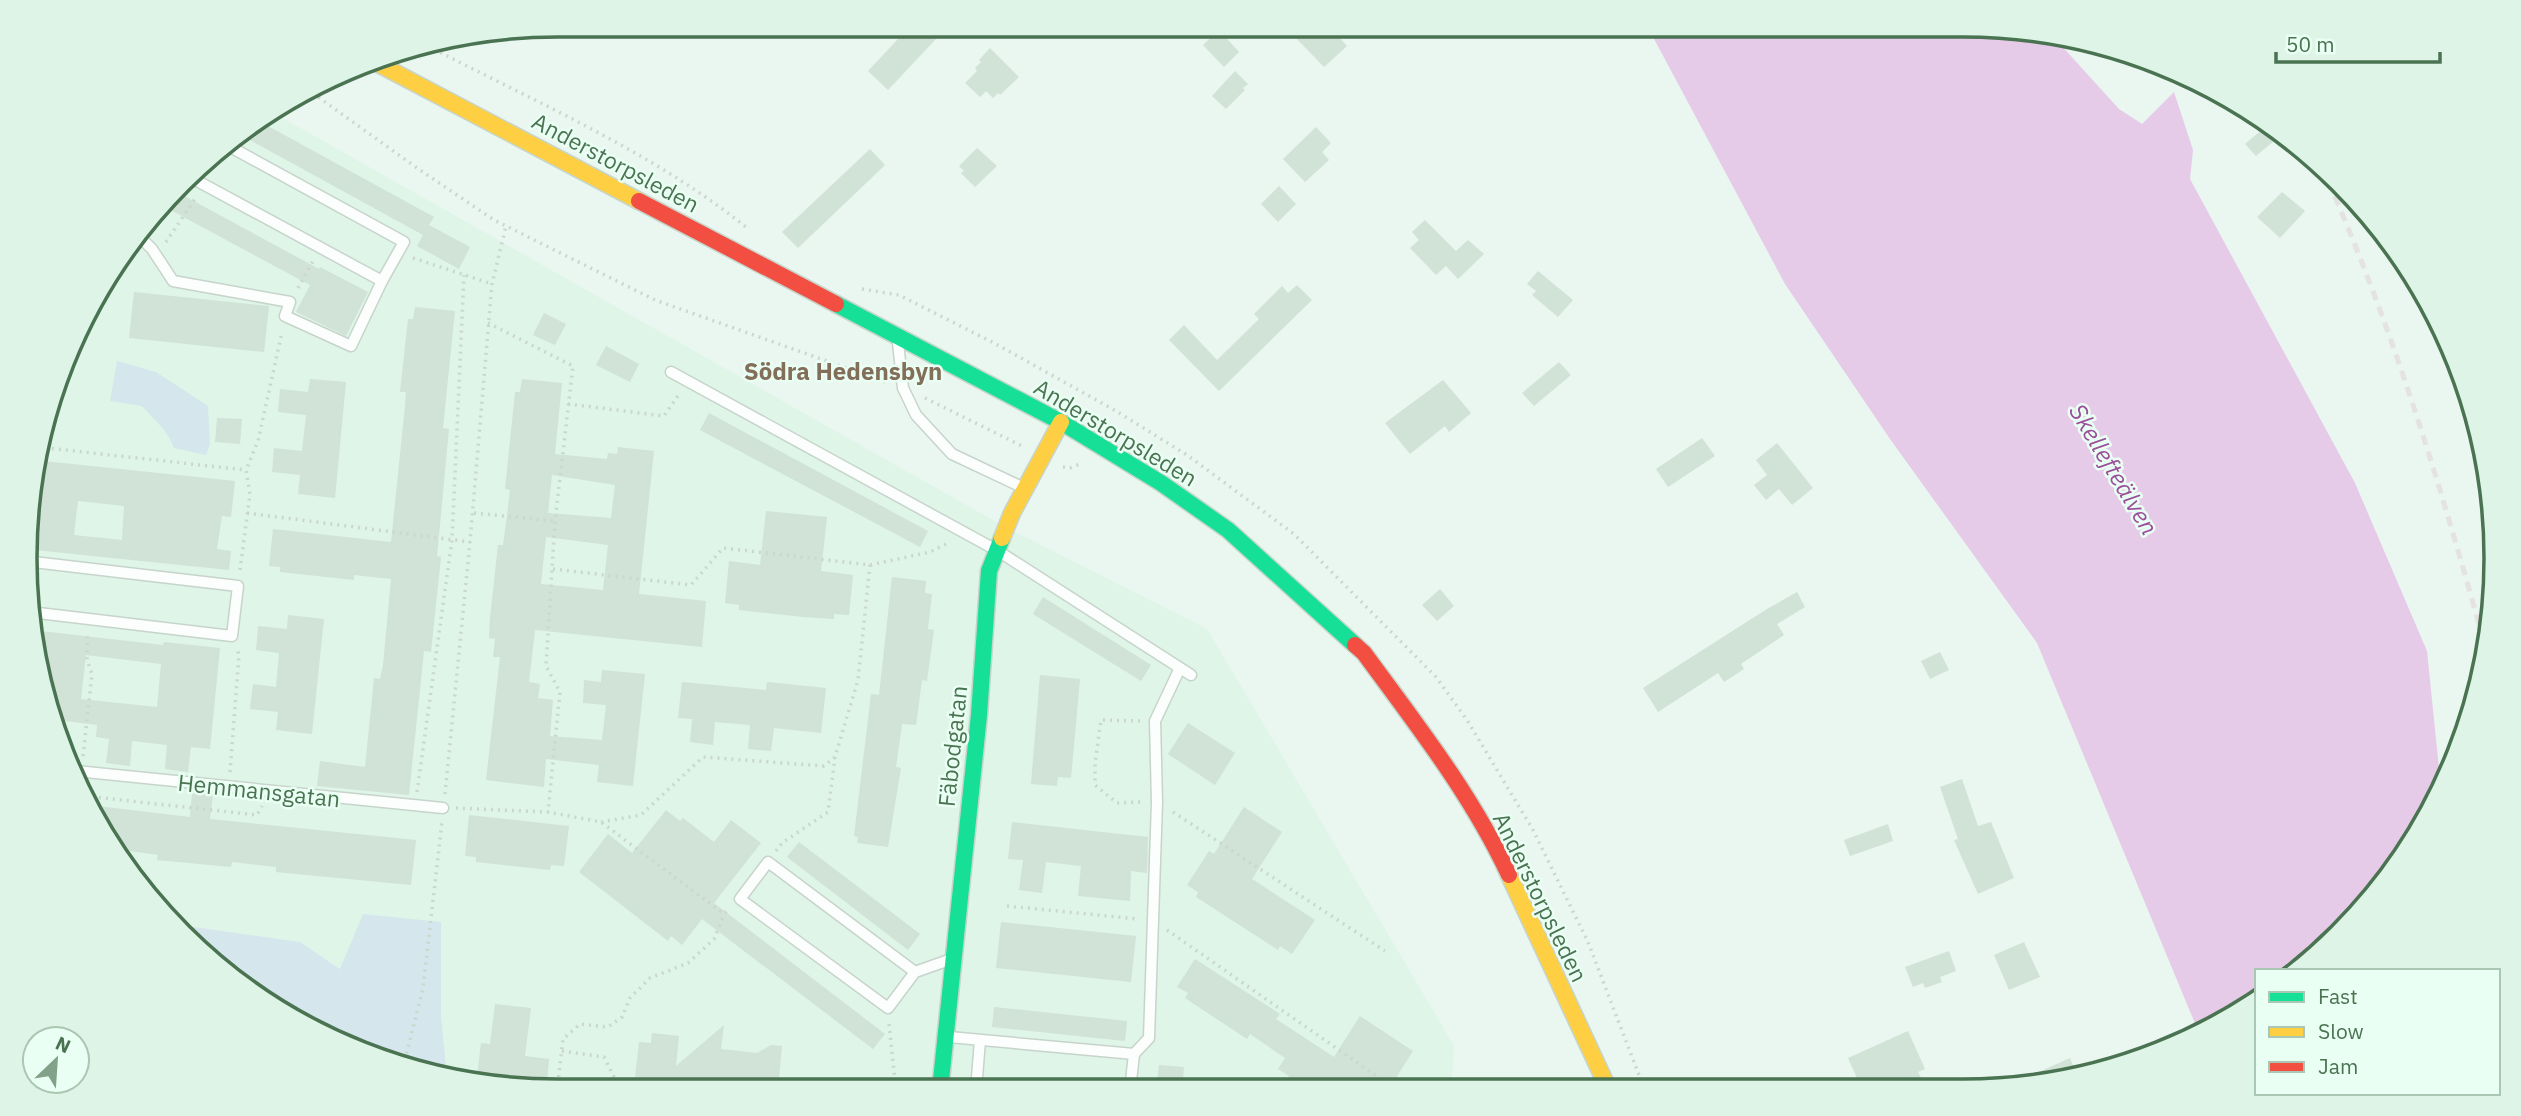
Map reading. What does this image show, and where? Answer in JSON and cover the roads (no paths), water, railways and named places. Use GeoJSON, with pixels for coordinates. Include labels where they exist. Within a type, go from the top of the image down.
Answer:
{"type":"FeatureCollection","features":[{"type":"Feature","properties":{"kind":"main road","name":"Anderstorpsleden"},"geometry":{"type":"LineString","coordinates":[[383,67],[1061,422],[1161,483],[1227,530],[1286,580],[1364,653],[1429,742],[1494,843],[1604,1079]]}},
{"type":"Feature","properties":{"kind":"main road","name":"Fäbodgatan"},"geometry":{"type":"LineString","coordinates":[[941,1079],[979,715],[989,571],[1012,513],[1061,422]]}},
{"type":"Feature","properties":{"kind":"lane"},"geometry":{"type":"LineString","coordinates":[[144,241],[173,281],[290,302],[285,316],[351,346],[404,242],[235,149]]}},
{"type":"Feature","properties":{"kind":"lane"},"geometry":{"type":"LineString","coordinates":[[198,181],[382,281]]}},
{"type":"Feature","properties":{"kind":"lane"},"geometry":{"type":"LineString","coordinates":[[897,335],[902,388],[916,415],[952,454],[1025,489]]}},
{"type":"Feature","properties":{"kind":"lane"},"geometry":{"type":"LineString","coordinates":[[671,372],[998,551],[1191,675]]}},
{"type":"Feature","properties":{"kind":"lane"},"geometry":{"type":"LineString","coordinates":[[37,562],[238,586],[232,636],[40,613]]}},
{"type":"Feature","properties":{"kind":"lane"},"geometry":{"type":"LineString","coordinates":[[1131,1079],[1134,1054],[1149,1038],[1157,802],[1155,721],[1180,668]]}},
{"type":"Feature","properties":{"kind":"lane","name":"Hemmansgatan"},"geometry":{"type":"LineString","coordinates":[[83,771],[443,808]]}},
{"type":"Feature","properties":{"kind":"lane"},"geometry":{"type":"LineString","coordinates":[[915,972],[768,862],[740,899],[888,1008],[915,972],[953,959]]}},
{"type":"Feature","properties":{"kind":"lane"},"geometry":{"type":"LineString","coordinates":[[945,1037],[1134,1054]]}},
{"type":"Feature","properties":{"kind":"lane"},"geometry":{"type":"LineString","coordinates":[[977,1079],[980,1040]]}},
{"type":"Feature","properties":{"kind":"water","name":"Skellefteälven"},"geometry":{"type":"Polygon","coordinates":[[[1653,37],[1963,37],[2031,41],[2062,47],[2119,109],[2142,124],[2174,92],[2193,150],[2190,179],[2355,483],[2427,651],[2439,770],[2396,848],[2355,902],[2332,927],[2284,969],[2255,969],[2253,991],[2195,1024],[2037,643],[1890,439],[1785,284],[1653,37]]]}},
{"type":"Feature","properties":{"kind":"railway"},"geometry":{"type":"LineString","coordinates":[[2331,188],[2393,345],[2452,529],[2480,627]]}},
{"type":"Feature","properties":{"kind":"district","name":"Södra Hedensbyn"},"geometry":{"type":"Point","coordinates":[843,371]}}]}
